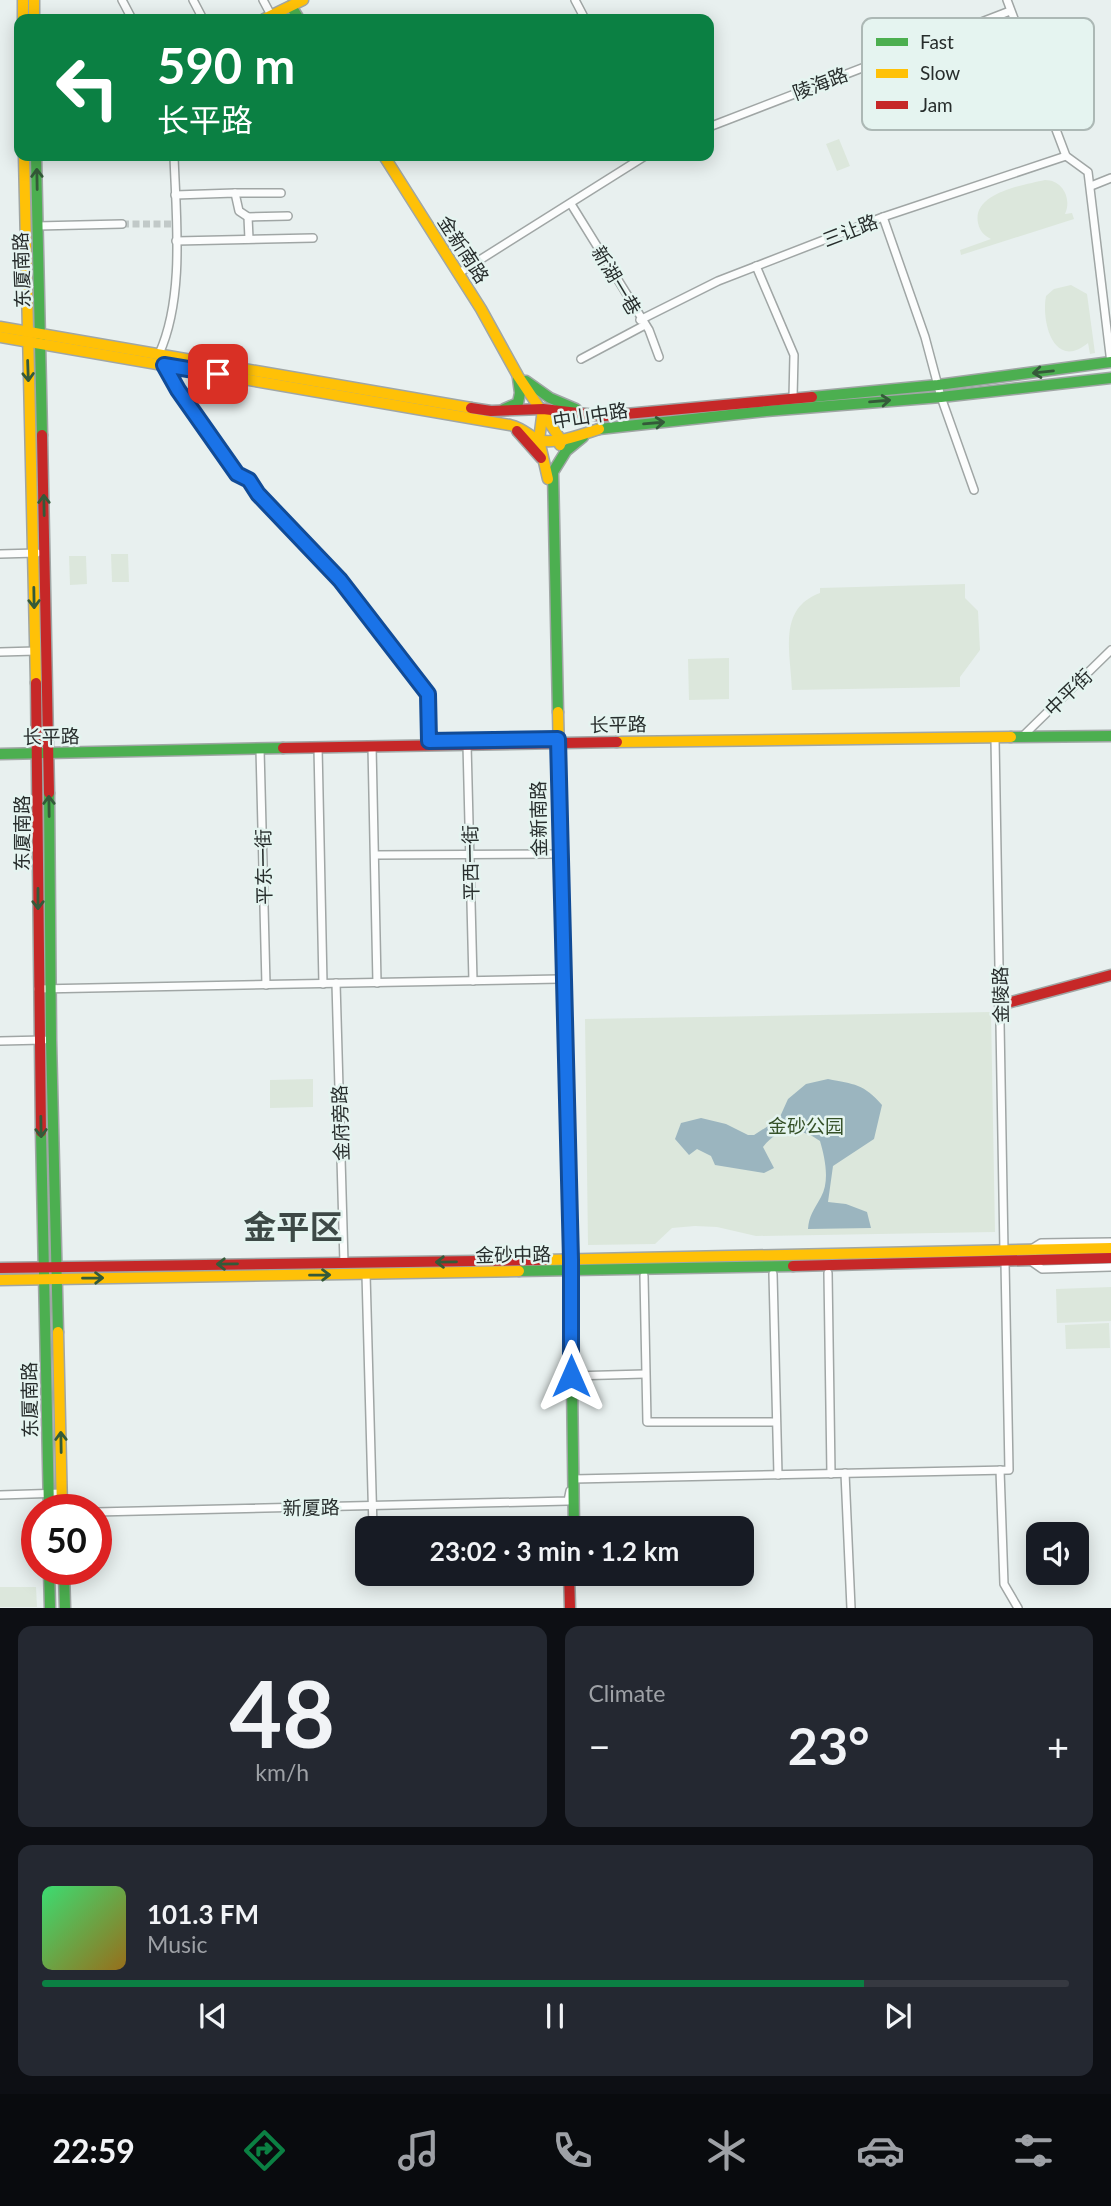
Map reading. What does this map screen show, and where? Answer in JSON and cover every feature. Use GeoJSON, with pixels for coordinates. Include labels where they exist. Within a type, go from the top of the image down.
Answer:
{"type":"FeatureCollection","features":[{"type":"Feature","properties":{"kind":"main road"},"geometry":{"type":"LineString","coordinates":[[274,14],[303,0]]}},
{"type":"Feature","properties":{"kind":"main road"},"geometry":{"type":"LineString","coordinates":[[291,6],[296,14]]}},
{"type":"Feature","properties":{"kind":"main road","name":"东厦南路"},"geometry":{"type":"LineString","coordinates":[[24,161],[27,337],[39,553],[62,1493]]}},
{"type":"Feature","properties":{"kind":"main road","name":"东厦南路"},"geometry":{"type":"LineString","coordinates":[[36,161],[41,339],[36,651],[44,751],[38,989],[48,1493]]}},
{"type":"Feature","properties":{"kind":"main road","name":"金新南路"},"geometry":{"type":"LineString","coordinates":[[387,161],[487,318],[518,376],[542,410],[539,440],[550,471],[574,1516]]}},
{"type":"Feature","properties":{"kind":"main road","name":"中山中路"},"geometry":{"type":"LineString","coordinates":[[0,327],[27,337]]}},
{"type":"Feature","properties":{"kind":"main road","name":"中山中路"},"geometry":{"type":"LineString","coordinates":[[0,338],[27,337],[159,354],[491,411],[542,410],[604,422],[766,411],[940,391],[1111,362]]}},
{"type":"Feature","properties":{"kind":"main road","name":"中山中路"},"geometry":{"type":"LineString","coordinates":[[41,339],[164,365],[510,425],[523,428],[539,440],[561,440],[604,422],[793,398],[940,391],[1111,378]]}},
{"type":"Feature","properties":{"kind":"main road"},"geometry":{"type":"LineString","coordinates":[[491,411],[512,407],[518,403],[518,376]]}},
{"type":"Feature","properties":{"kind":"main road"},"geometry":{"type":"LineString","coordinates":[[518,376],[550,398],[604,422],[578,440],[550,471]]}},
{"type":"Feature","properties":{"kind":"main road"},"geometry":{"type":"LineString","coordinates":[[542,410],[561,440],[550,471]]}},
{"type":"Feature","properties":{"kind":"main road"},"geometry":{"type":"LineString","coordinates":[[510,425],[538,452],[550,471]]}},
{"type":"Feature","properties":{"kind":"main road","name":"长平路"},"geometry":{"type":"LineString","coordinates":[[44,751],[1111,734]]}},
{"type":"Feature","properties":{"kind":"main road","name":"长平路"},"geometry":{"type":"LineString","coordinates":[[0,752],[429,741],[995,739],[1111,734]]}},
{"type":"Feature","properties":{"kind":"main road","name":"金新南路"},"geometry":{"type":"LineString","coordinates":[[556,741],[569,1265],[568,1516]]}},
{"type":"Feature","properties":{"kind":"main road"},"geometry":{"type":"LineString","coordinates":[[1000,1005],[1111,975]]}},
{"type":"Feature","properties":{"kind":"main road","name":"金砂中路"},"geometry":{"type":"LineString","coordinates":[[0,1280],[366,1274],[569,1265],[1005,1257],[1111,1248]]}},
{"type":"Feature","properties":{"kind":"main road","name":"金砂中路"},"geometry":{"type":"LineString","coordinates":[[1030,1256],[1111,1258]]}},
{"type":"Feature","properties":{"kind":"main road","name":"金砂中路"},"geometry":{"type":"LineString","coordinates":[[0,1268],[344,1263],[569,1265]]}},
{"type":"Feature","properties":{"kind":"main road"},"geometry":{"type":"LineString","coordinates":[[49,1585],[50,1608]]}},
{"type":"Feature","properties":{"kind":"main road"},"geometry":{"type":"LineString","coordinates":[[64,1585],[65,1608]]}},
{"type":"Feature","properties":{"kind":"main road"},"geometry":{"type":"LineString","coordinates":[[570,1586],[573,1608]]}},
{"type":"Feature","properties":{"kind":"main road"},"geometry":{"type":"LineString","coordinates":[[573,1608],[574,1586]]}},
{"type":"Feature","properties":{"kind":"street"},"geometry":{"type":"LineString","coordinates":[[1007,0],[1013,18]]}},
{"type":"Feature","properties":{"kind":"street","name":"陵海路"},"geometry":{"type":"LineString","coordinates":[[992,18],[1010,11]]}},
{"type":"Feature","properties":{"kind":"street","name":"陵海路"},"geometry":{"type":"LineString","coordinates":[[714,125],[862,68]]}},
{"type":"Feature","properties":{"kind":"street"},"geometry":{"type":"LineString","coordinates":[[1056,130],[1066,156],[1088,172],[1111,362]]}},
{"type":"Feature","properties":{"kind":"street","name":"三让路"},"geometry":{"type":"LineString","coordinates":[[581,359],[718,281],[883,218],[1066,156]]}},
{"type":"Feature","properties":{"kind":"street"},"geometry":{"type":"LineString","coordinates":[[159,354],[166,337],[173,300],[176,241],[174,161]]}},
{"type":"Feature","properties":{"kind":"street"},"geometry":{"type":"LineString","coordinates":[[459,273],[637,161]]}},
{"type":"Feature","properties":{"kind":"street"},"geometry":{"type":"LineString","coordinates":[[1091,186],[1111,178]]}},
{"type":"Feature","properties":{"kind":"street"},"geometry":{"type":"LineString","coordinates":[[234,193],[239,211],[248,218],[288,216]]}},
{"type":"Feature","properties":{"kind":"street"},"geometry":{"type":"LineString","coordinates":[[175,195],[281,193]]}},
{"type":"Feature","properties":{"kind":"street","name":"新湖一巷"},"geometry":{"type":"LineString","coordinates":[[571,204],[643,322],[659,357]]}},
{"type":"Feature","properties":{"kind":"street"},"geometry":{"type":"LineString","coordinates":[[248,218],[249,239]]}},
{"type":"Feature","properties":{"kind":"street"},"geometry":{"type":"LineString","coordinates":[[883,218],[974,490]]}},
{"type":"Feature","properties":{"kind":"street"},"geometry":{"type":"LineString","coordinates":[[37,226],[122,225]]}},
{"type":"Feature","properties":{"kind":"street"},"geometry":{"type":"LineString","coordinates":[[176,241],[313,238]]}},
{"type":"Feature","properties":{"kind":"street"},"geometry":{"type":"LineString","coordinates":[[756,266],[794,355],[793,398]]}},
{"type":"Feature","properties":{"kind":"street"},"geometry":{"type":"LineString","coordinates":[[164,365],[178,390],[237,474],[249,480],[258,494],[340,580],[428,694],[429,741]]}},
{"type":"Feature","properties":{"kind":"street"},"geometry":{"type":"LineString","coordinates":[[0,554],[39,553]]}},
{"type":"Feature","properties":{"kind":"street","name":"中平街"},"geometry":{"type":"LineString","coordinates":[[1025,734],[1111,650]]}},
{"type":"Feature","properties":{"kind":"street"},"geometry":{"type":"LineString","coordinates":[[0,652],[36,651]]}},
{"type":"Feature","properties":{"kind":"street","name":"金陵路"},"geometry":{"type":"LineString","coordinates":[[995,739],[1009,1470],[1000,1470]]}},
{"type":"Feature","properties":{"kind":"street","name":"平西一街"},"geometry":{"type":"LineString","coordinates":[[467,744],[473,981]]}},
{"type":"Feature","properties":{"kind":"street"},"geometry":{"type":"LineString","coordinates":[[372,746],[377,983]]}},
{"type":"Feature","properties":{"kind":"street"},"geometry":{"type":"LineString","coordinates":[[318,747],[323,984]]}},
{"type":"Feature","properties":{"kind":"street","name":"平东一街"},"geometry":{"type":"LineString","coordinates":[[260,749],[266,985]]}},
{"type":"Feature","properties":{"kind":"street"},"geometry":{"type":"LineString","coordinates":[[375,855],[557,854]]}},
{"type":"Feature","properties":{"kind":"street"},"geometry":{"type":"LineString","coordinates":[[38,989],[560,979]]}},
{"type":"Feature","properties":{"kind":"street","name":"金府旁路"},"geometry":{"type":"LineString","coordinates":[[336,983],[344,1263]]}},
{"type":"Feature","properties":{"kind":"street"},"geometry":{"type":"LineString","coordinates":[[0,1041],[51,1040]]}},
{"type":"Feature","properties":{"kind":"street"},"geometry":{"type":"LineString","coordinates":[[1111,1242],[1041,1243],[1030,1256],[1042,1269],[1111,1267]]}},
{"type":"Feature","properties":{"kind":"street"},"geometry":{"type":"LineString","coordinates":[[828,1273],[831,1474]]}},
{"type":"Feature","properties":{"kind":"street"},"geometry":{"type":"LineString","coordinates":[[366,1274],[373,1516]]}},
{"type":"Feature","properties":{"kind":"street"},"geometry":{"type":"LineString","coordinates":[[773,1274],[778,1475]]}},
{"type":"Feature","properties":{"kind":"street"},"geometry":{"type":"LineString","coordinates":[[644,1276],[647,1422],[776,1422]]}},
{"type":"Feature","properties":{"kind":"street"},"geometry":{"type":"LineString","coordinates":[[571,1376],[645,1374]]}},
{"type":"Feature","properties":{"kind":"street"},"geometry":{"type":"LineString","coordinates":[[568,1501],[573,1478],[1000,1470],[1004,1584],[1018,1608]]}},
{"type":"Feature","properties":{"kind":"street"},"geometry":{"type":"LineString","coordinates":[[845,1473],[851,1608]]}},
{"type":"Feature","properties":{"kind":"street"},"geometry":{"type":"LineString","coordinates":[[0,1494],[62,1493]]}},
{"type":"Feature","properties":{"kind":"street","name":"新厦路"},"geometry":{"type":"LineString","coordinates":[[112,1512],[568,1501]]}},
{"type":"Feature","properties":{"kind":"green space"},"geometry":{"type":"Polygon","coordinates":[[[839,139],[850,166],[837,171],[826,144],[839,139]]]}},
{"type":"Feature","properties":{"kind":"green space"},"geometry":{"type":"Polygon","coordinates":[[[1045,180],[1057,183],[1064,191],[1067,202],[1065,214],[1072,213],[1074,219],[961,255],[960,250],[991,239],[983,233],[978,223],[978,213],[983,204],[1001,192],[1045,180]]]}},
{"type":"Feature","properties":{"kind":"green space"},"geometry":{"type":"Polygon","coordinates":[[[1071,285],[1087,294],[1095,353],[1090,354],[1088,343],[1076,350],[1066,351],[1052,340],[1048,330],[1046,296],[1054,289],[1071,285]]]}},
{"type":"Feature","properties":{"kind":"green space"},"geometry":{"type":"Polygon","coordinates":[[[111,554],[128,554],[129,582],[112,582],[111,554]]]}},
{"type":"Feature","properties":{"kind":"green space"},"geometry":{"type":"Polygon","coordinates":[[[69,556],[86,556],[87,584],[70,585],[69,556]]]}},
{"type":"Feature","properties":{"kind":"green space"},"geometry":{"type":"Polygon","coordinates":[[[965,584],[965,598],[978,611],[980,650],[960,677],[960,687],[792,690],[789,647],[792,621],[797,610],[806,600],[820,593],[820,588],[965,584]]]}},
{"type":"Feature","properties":{"kind":"green space"},"geometry":{"type":"Polygon","coordinates":[[[729,658],[729,699],[689,700],[688,659],[729,658]]]}},
{"type":"Feature","properties":{"kind":"green space","name":"金砂公园"},"geometry":{"type":"Polygon","coordinates":[[[991,1012],[995,1232],[756,1236],[717,1227],[695,1226],[672,1228],[655,1244],[588,1245],[585,1019],[991,1012]]]}},
{"type":"Feature","properties":{"kind":"green space"},"geometry":{"type":"Polygon","coordinates":[[[313,1079],[313,1107],[270,1108],[270,1080],[313,1079]]]}},
{"type":"Feature","properties":{"kind":"green space"},"geometry":{"type":"Polygon","coordinates":[[[1111,1287],[1111,1321],[1057,1323],[1056,1289],[1111,1287]]]}},
{"type":"Feature","properties":{"kind":"green space"},"geometry":{"type":"Polygon","coordinates":[[[1109,1323],[1110,1348],[1066,1349],[1065,1325],[1109,1323]]]}},
{"type":"Feature","properties":{"kind":"green space"},"geometry":{"type":"Polygon","coordinates":[[[0,1587],[36,1587],[37,1607],[0,1607],[0,1587]]]}},
{"type":"Feature","properties":{"kind":"water"},"geometry":{"type":"Polygon","coordinates":[[[828,1079],[858,1086],[882,1105],[874,1139],[833,1166],[828,1202],[846,1204],[867,1212],[871,1228],[808,1229],[811,1216],[824,1191],[826,1177],[820,1141],[812,1136],[790,1131],[769,1140],[763,1147],[774,1168],[764,1173],[715,1165],[711,1156],[697,1149],[689,1155],[675,1139],[681,1123],[701,1118],[754,1135],[779,1119],[788,1099],[806,1084],[828,1079]]]}},
{"type":"Feature","properties":{"kind":"tunnel"},"geometry":{"type":"LineString","coordinates":[[122,224],[172,224]]}},
{"type":"Feature","properties":{"kind":"traffic: fast"},"geometry":{"type":"LineString","coordinates":[[291,6],[296,14]]}},
{"type":"Feature","properties":{"kind":"traffic: fast"},"geometry":{"type":"LineString","coordinates":[[36,161],[42,435]]}},
{"type":"Feature","properties":{"kind":"traffic: fast"},"geometry":{"type":"LineString","coordinates":[[812,397],[938,385],[1111,362]]}},
{"type":"Feature","properties":{"kind":"traffic: fast"},"geometry":{"type":"LineString","coordinates":[[504,409],[518,403],[518,378]]}},
{"type":"Feature","properties":{"kind":"traffic: fast"},"geometry":{"type":"LineString","coordinates":[[599,429],[1111,378]]}},
{"type":"Feature","properties":{"kind":"traffic: fast"},"geometry":{"type":"LineString","coordinates":[[526,381],[550,398],[576,409]]}},
{"type":"Feature","properties":{"kind":"traffic: fast"},"geometry":{"type":"LineString","coordinates":[[558,712],[553,472],[566,451],[583,437]]}},
{"type":"Feature","properties":{"kind":"traffic: fast"},"geometry":{"type":"LineString","coordinates":[[1011,737],[1111,736]]}},
{"type":"Feature","properties":{"kind":"traffic: fast"},"geometry":{"type":"LineString","coordinates":[[0,754],[283,748]]}},
{"type":"Feature","properties":{"kind":"traffic: fast"},"geometry":{"type":"LineString","coordinates":[[49,793],[51,1040],[58,1332]]}},
{"type":"Feature","properties":{"kind":"traffic: fast"},"geometry":{"type":"LineString","coordinates":[[41,1132],[49,1494]]}},
{"type":"Feature","properties":{"kind":"traffic: fast"},"geometry":{"type":"LineString","coordinates":[[570,1237],[574,1516]]}},
{"type":"Feature","properties":{"kind":"traffic: fast"},"geometry":{"type":"LineString","coordinates":[[519,1271],[793,1266]]}},
{"type":"Feature","properties":{"kind":"traffic: fast"},"geometry":{"type":"LineString","coordinates":[[49,1585],[50,1608]]}},
{"type":"Feature","properties":{"kind":"traffic: fast"},"geometry":{"type":"LineString","coordinates":[[64,1585],[65,1608]]}},
{"type":"Feature","properties":{"kind":"traffic: slow"},"geometry":{"type":"LineString","coordinates":[[23,0],[23,14]]}},
{"type":"Feature","properties":{"kind":"traffic: slow"},"geometry":{"type":"LineString","coordinates":[[34,0],[34,14]]}},
{"type":"Feature","properties":{"kind":"traffic: slow"},"geometry":{"type":"LineString","coordinates":[[274,14],[303,0]]}},
{"type":"Feature","properties":{"kind":"traffic: slow"},"geometry":{"type":"LineString","coordinates":[[24,161],[36,683]]}},
{"type":"Feature","properties":{"kind":"traffic: slow"},"geometry":{"type":"LineString","coordinates":[[387,161],[481,309],[518,376],[561,440],[560,445]]}},
{"type":"Feature","properties":{"kind":"traffic: slow"},"geometry":{"type":"LineString","coordinates":[[0,327],[471,408]]}},
{"type":"Feature","properties":{"kind":"traffic: slow"},"geometry":{"type":"LineString","coordinates":[[0,337],[510,425],[536,439],[546,441],[569,438],[599,429]]}},
{"type":"Feature","properties":{"kind":"traffic: slow"},"geometry":{"type":"LineString","coordinates":[[543,409],[539,440],[548,479]]}},
{"type":"Feature","properties":{"kind":"traffic: slow"},"geometry":{"type":"LineString","coordinates":[[558,712],[570,1237]]}},
{"type":"Feature","properties":{"kind":"traffic: slow"},"geometry":{"type":"LineString","coordinates":[[617,742],[1011,737]]}},
{"type":"Feature","properties":{"kind":"traffic: slow"},"geometry":{"type":"LineString","coordinates":[[545,1260],[1111,1248]]}},
{"type":"Feature","properties":{"kind":"traffic: slow"},"geometry":{"type":"LineString","coordinates":[[0,1280],[519,1271]]}},
{"type":"Feature","properties":{"kind":"traffic: slow"},"geometry":{"type":"LineString","coordinates":[[58,1332],[62,1494]]}},
{"type":"Feature","properties":{"kind":"traffic: jam"},"geometry":{"type":"LineString","coordinates":[[471,408],[491,411],[543,409],[604,416],[812,397]]}},
{"type":"Feature","properties":{"kind":"traffic: jam"},"geometry":{"type":"LineString","coordinates":[[517,431],[541,458]]}},
{"type":"Feature","properties":{"kind":"traffic: jam"},"geometry":{"type":"LineString","coordinates":[[42,435],[49,793]]}},
{"type":"Feature","properties":{"kind":"traffic: jam"},"geometry":{"type":"LineString","coordinates":[[36,683],[41,1132]]}},
{"type":"Feature","properties":{"kind":"traffic: jam"},"geometry":{"type":"LineString","coordinates":[[283,748],[617,742]]}},
{"type":"Feature","properties":{"kind":"traffic: jam"},"geometry":{"type":"LineString","coordinates":[[1000,1005],[1111,975]]}},
{"type":"Feature","properties":{"kind":"traffic: jam"},"geometry":{"type":"LineString","coordinates":[[793,1266],[1111,1258]]}},
{"type":"Feature","properties":{"kind":"traffic: jam"},"geometry":{"type":"LineString","coordinates":[[0,1268],[545,1260]]}},
{"type":"Feature","properties":{"kind":"traffic: jam"},"geometry":{"type":"LineString","coordinates":[[569,1586],[570,1608]]}},
{"type":"Feature","properties":{"kind":"district","name":"金平区"},"geometry":{"type":"Point","coordinates":[293,1226]}},
{"type":"Feature","properties":{"kind":"route"},"geometry":{"type":"LineString","coordinates":[[218,374],[164,365],[178,390],[237,474],[249,480],[258,494],[340,580],[428,694],[429,741],[558,739],[571,1260],[571,1376]]}}]}
